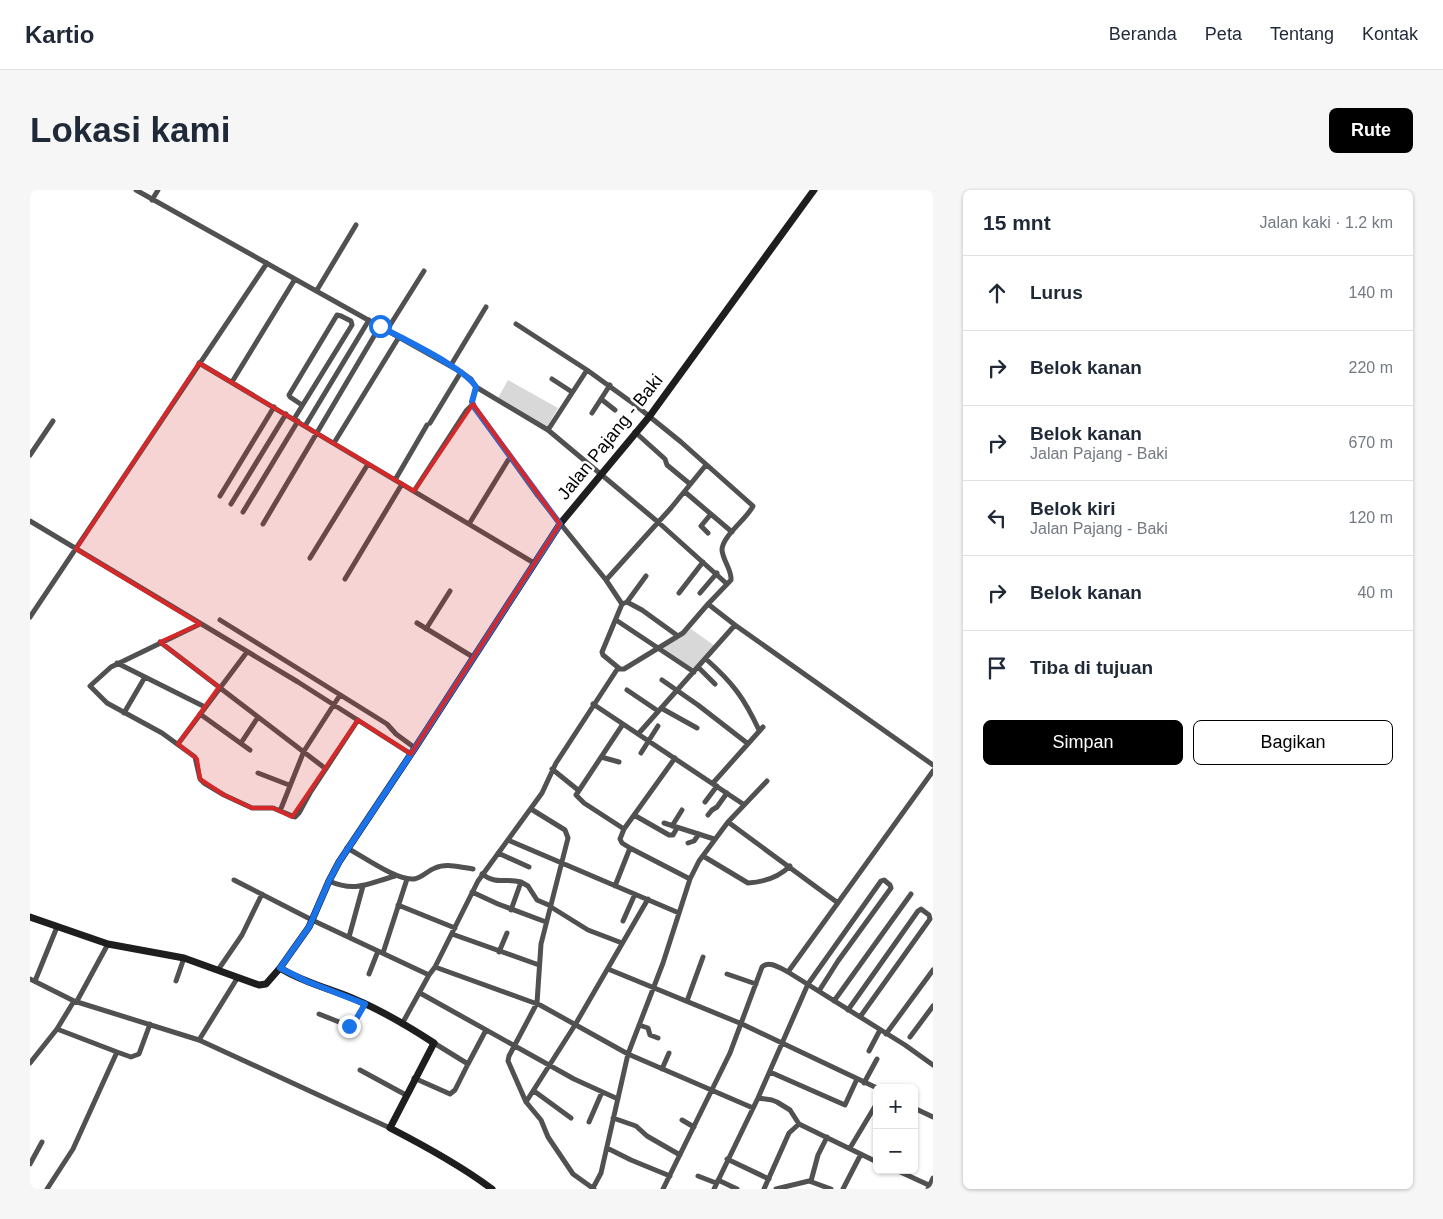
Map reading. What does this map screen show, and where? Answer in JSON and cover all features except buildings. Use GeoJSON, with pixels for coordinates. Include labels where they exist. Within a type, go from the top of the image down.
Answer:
{"type":"FeatureCollection","features":[{"type":"Feature","properties":{"kind":"main road","name":"Jalan Pajang - Baki"},"geometry":{"type":"LineString","coordinates":[[238,977],[262,986],[280,968],[306,932],[329,881],[348,848],[560,524],[650,415],[814,190]]}},
{"type":"Feature","properties":{"kind":"main road"},"geometry":{"type":"LineString","coordinates":[[30,917],[108,944],[184,958],[238,977]]}},
{"type":"Feature","properties":{"kind":"main road"},"geometry":{"type":"LineString","coordinates":[[280,968],[306,981],[365,1004],[434,1043],[414,1078],[390,1128],[453,1162],[492,1189]]}},
{"type":"Feature","properties":{"kind":"street"},"geometry":{"type":"LineString","coordinates":[[136,190],[451,365],[471,379],[476,387],[548,430],[658,522],[727,584]]}},
{"type":"Feature","properties":{"kind":"street"},"geometry":{"type":"LineString","coordinates":[[152,200],[158,190]]}},
{"type":"Feature","properties":{"kind":"street"},"geometry":{"type":"LineString","coordinates":[[317,290],[356,225]]}},
{"type":"Feature","properties":{"kind":"street"},"geometry":{"type":"LineString","coordinates":[[30,617],[267,263]]}},
{"type":"Feature","properties":{"kind":"street"},"geometry":{"type":"LineString","coordinates":[[387,330],[424,271]]}},
{"type":"Feature","properties":{"kind":"street"},"geometry":{"type":"LineString","coordinates":[[232,382],[296,279]]}},
{"type":"Feature","properties":{"kind":"street"},"geometry":{"type":"LineString","coordinates":[[451,365],[486,307]]}},
{"type":"Feature","properties":{"kind":"street"},"geometry":{"type":"LineString","coordinates":[[243,512],[296,420],[302,405],[352,325],[351,321],[337,316],[289,395],[302,405]]}},
{"type":"Feature","properties":{"kind":"street"},"geometry":{"type":"LineString","coordinates":[[305,426],[370,320]]}},
{"type":"Feature","properties":{"kind":"street"},"geometry":{"type":"LineString","coordinates":[[516,324],[610,385],[650,415],[706,465],[733,486],[753,506],[725,541],[722,548],[731,580],[688,628],[678,636],[657,647],[624,669],[618,668],[602,654],[625,603],[646,576]]}},
{"type":"Feature","properties":{"kind":"street"},"geometry":{"type":"LineString","coordinates":[[263,524],[380,326]]}},
{"type":"Feature","properties":{"kind":"street"},"geometry":{"type":"LineString","coordinates":[[334,443],[399,337]]}},
{"type":"Feature","properties":{"kind":"street"},"geometry":{"type":"LineString","coordinates":[[199,363],[534,563]]}},
{"type":"Feature","properties":{"kind":"street"},"geometry":{"type":"LineString","coordinates":[[548,430],[587,370]]}},
{"type":"Feature","properties":{"kind":"street"},"geometry":{"type":"LineString","coordinates":[[395,480],[461,372]]}},
{"type":"Feature","properties":{"kind":"street"},"geometry":{"type":"LineString","coordinates":[[552,379],[572,392]]}},
{"type":"Feature","properties":{"kind":"street"},"geometry":{"type":"LineString","coordinates":[[592,413],[610,385]]}},
{"type":"Feature","properties":{"kind":"street"},"geometry":{"type":"LineString","coordinates":[[414,491],[466,411],[473,404],[476,387]]}},
{"type":"Feature","properties":{"kind":"street"},"geometry":{"type":"LineString","coordinates":[[601,399],[615,410]]}},
{"type":"Feature","properties":{"kind":"street"},"geometry":{"type":"LineString","coordinates":[[473,404],[560,524],[625,603],[642,610],[678,636]]}},
{"type":"Feature","properties":{"kind":"street"},"geometry":{"type":"LineString","coordinates":[[220,496],[274,407]]}},
{"type":"Feature","properties":{"kind":"street"},"geometry":{"type":"LineString","coordinates":[[232,504],[286,414]]}},
{"type":"Feature","properties":{"kind":"street"},"geometry":{"type":"LineString","coordinates":[[30,455],[53,421]]}},
{"type":"Feature","properties":{"kind":"street"},"geometry":{"type":"LineString","coordinates":[[635,432],[665,459],[667,465],[690,484]]}},
{"type":"Feature","properties":{"kind":"street"},"geometry":{"type":"LineString","coordinates":[[469,524],[510,457]]}},
{"type":"Feature","properties":{"kind":"street"},"geometry":{"type":"LineString","coordinates":[[310,558],[368,464]]}},
{"type":"Feature","properties":{"kind":"street"},"geometry":{"type":"LineString","coordinates":[[606,580],[706,465]]}},
{"type":"Feature","properties":{"kind":"street"},"geometry":{"type":"LineString","coordinates":[[345,579],[402,484]]}},
{"type":"Feature","properties":{"kind":"street"},"geometry":{"type":"LineString","coordinates":[[684,492],[732,532]]}},
{"type":"Feature","properties":{"kind":"street"},"geometry":{"type":"LineString","coordinates":[[708,533],[701,526],[711,514]]}},
{"type":"Feature","properties":{"kind":"street"},"geometry":{"type":"LineString","coordinates":[[30,520],[333,705],[413,751]]}},
{"type":"Feature","properties":{"kind":"street"},"geometry":{"type":"LineString","coordinates":[[679,593],[704,562]]}},
{"type":"Feature","properties":{"kind":"street"},"geometry":{"type":"LineString","coordinates":[[700,593],[717,573]]}},
{"type":"Feature","properties":{"kind":"street"},"geometry":{"type":"LineString","coordinates":[[426,629],[450,591]]}},
{"type":"Feature","properties":{"kind":"street"},"geometry":{"type":"LineString","coordinates":[[708,604],[933,765]]}},
{"type":"Feature","properties":{"kind":"street"},"geometry":{"type":"LineString","coordinates":[[220,620],[387,724],[413,751]]}},
{"type":"Feature","properties":{"kind":"street"},"geometry":{"type":"LineString","coordinates":[[616,620],[694,672]]}},
{"type":"Feature","properties":{"kind":"street"},"geometry":{"type":"LineString","coordinates":[[417,623],[473,657]]}},
{"type":"Feature","properties":{"kind":"street"},"geometry":{"type":"LineString","coordinates":[[200,624],[116,663],[90,686],[107,703],[162,733],[195,757],[199,774],[204,783],[252,808],[273,808],[295,817],[358,720]]}},
{"type":"Feature","properties":{"kind":"street"},"geometry":{"type":"LineString","coordinates":[[639,733],[706,660],[735,625]]}},
{"type":"Feature","properties":{"kind":"street"},"geometry":{"type":"LineString","coordinates":[[160,642],[326,768]]}},
{"type":"Feature","properties":{"kind":"street"},"geometry":{"type":"LineString","coordinates":[[178,744],[219,687],[249,654],[261,646]]}},
{"type":"Feature","properties":{"kind":"street"},"geometry":{"type":"LineString","coordinates":[[705,802],[715,784],[761,728],[731,682],[706,660]]}},
{"type":"Feature","properties":{"kind":"street"},"geometry":{"type":"LineString","coordinates":[[116,663],[205,707]]}},
{"type":"Feature","properties":{"kind":"street"},"geometry":{"type":"LineString","coordinates":[[698,667],[715,684]]}},
{"type":"Feature","properties":{"kind":"street"},"geometry":{"type":"LineString","coordinates":[[402,1024],[435,967],[482,874],[532,808],[545,788],[552,769],[618,668]]}},
{"type":"Feature","properties":{"kind":"street"},"geometry":{"type":"LineString","coordinates":[[124,712],[145,678]]}},
{"type":"Feature","properties":{"kind":"street"},"geometry":{"type":"LineString","coordinates":[[662,680],[747,743]]}},
{"type":"Feature","properties":{"kind":"street"},"geometry":{"type":"LineString","coordinates":[[627,690],[697,728]]}},
{"type":"Feature","properties":{"kind":"street"},"geometry":{"type":"LineString","coordinates":[[280,811],[304,751],[340,695]]}},
{"type":"Feature","properties":{"kind":"street"},"geometry":{"type":"LineString","coordinates":[[593,704],[743,804]]}},
{"type":"Feature","properties":{"kind":"street"},"geometry":{"type":"LineString","coordinates":[[200,714],[250,750]]}},
{"type":"Feature","properties":{"kind":"street"},"geometry":{"type":"LineString","coordinates":[[241,743],[258,717]]}},
{"type":"Feature","properties":{"kind":"street"},"geometry":{"type":"LineString","coordinates":[[623,724],[576,795],[624,829]]}},
{"type":"Feature","properties":{"kind":"street"},"geometry":{"type":"LineString","coordinates":[[641,753],[658,726]]}},
{"type":"Feature","properties":{"kind":"street"},"geometry":{"type":"LineString","coordinates":[[601,757],[619,762]]}},
{"type":"Feature","properties":{"kind":"street"},"geometry":{"type":"LineString","coordinates":[[675,758],[624,829],[620,840],[630,848],[690,879]]}},
{"type":"Feature","properties":{"kind":"street"},"geometry":{"type":"LineString","coordinates":[[552,769],[578,790]]}},
{"type":"Feature","properties":{"kind":"street"},"geometry":{"type":"LineString","coordinates":[[788,972],[933,771]]}},
{"type":"Feature","properties":{"kind":"street"},"geometry":{"type":"LineString","coordinates":[[258,772],[289,785]]}},
{"type":"Feature","properties":{"kind":"street"},"geometry":{"type":"LineString","coordinates":[[532,808],[560,826],[567,833],[552,908],[546,922],[539,965],[538,1004],[508,1061],[526,1102],[542,1120],[548,1137],[573,1174],[594,1188],[601,1173],[628,1054],[663,964],[690,879],[714,839],[743,804],[767,781]]}},
{"type":"Feature","properties":{"kind":"street"},"geometry":{"type":"LineString","coordinates":[[708,815],[717,807],[727,793]]}},
{"type":"Feature","properties":{"kind":"street"},"geometry":{"type":"LineString","coordinates":[[634,815],[669,835],[673,835],[682,810]]}},
{"type":"Feature","properties":{"kind":"street"},"geometry":{"type":"LineString","coordinates":[[728,822],[838,903]]}},
{"type":"Feature","properties":{"kind":"street"},"geometry":{"type":"LineString","coordinates":[[664,823],[714,839]]}},
{"type":"Feature","properties":{"kind":"street"},"geometry":{"type":"LineString","coordinates":[[688,843],[694,841],[699,834]]}},
{"type":"Feature","properties":{"kind":"street"},"geometry":{"type":"LineString","coordinates":[[508,840],[679,913]]}},
{"type":"Feature","properties":{"kind":"street"},"geometry":{"type":"LineString","coordinates":[[348,848],[395,876],[406,879],[421,877],[438,867],[454,866],[473,869]]}},
{"type":"Feature","properties":{"kind":"street"},"geometry":{"type":"LineString","coordinates":[[615,886],[630,848]]}},
{"type":"Feature","properties":{"kind":"street"},"geometry":{"type":"LineString","coordinates":[[498,852],[529,867]]}},
{"type":"Feature","properties":{"kind":"street"},"geometry":{"type":"LineString","coordinates":[[703,856],[748,884],[783,873],[790,866]]}},
{"type":"Feature","properties":{"kind":"street"},"geometry":{"type":"LineString","coordinates":[[482,874],[497,882],[516,880],[528,886],[537,900],[588,930],[622,944]]}},
{"type":"Feature","properties":{"kind":"street"},"geometry":{"type":"LineString","coordinates":[[329,881],[340,886],[363,886],[395,876]]}},
{"type":"Feature","properties":{"kind":"street"},"geometry":{"type":"LineString","coordinates":[[369,974],[381,952],[406,879]]}},
{"type":"Feature","properties":{"kind":"street"},"geometry":{"type":"LineString","coordinates":[[234,880],[312,920],[429,975]]}},
{"type":"Feature","properties":{"kind":"street"},"geometry":{"type":"LineString","coordinates":[[716,1184],[784,1043],[808,984],[881,881],[884,880],[891,888],[838,961],[819,991]]}},
{"type":"Feature","properties":{"kind":"street"},"geometry":{"type":"LineString","coordinates":[[511,910],[520,882]]}},
{"type":"Feature","properties":{"kind":"street"},"geometry":{"type":"LineString","coordinates":[[349,937],[363,886]]}},
{"type":"Feature","properties":{"kind":"street"},"geometry":{"type":"LineString","coordinates":[[472,892],[511,910],[546,922]]}},
{"type":"Feature","properties":{"kind":"street"},"geometry":{"type":"LineString","coordinates":[[218,970],[242,935],[262,894]]}},
{"type":"Feature","properties":{"kind":"street"},"geometry":{"type":"LineString","coordinates":[[623,921],[635,894]]}},
{"type":"Feature","properties":{"kind":"street"},"geometry":{"type":"LineString","coordinates":[[834,1001],[911,894]]}},
{"type":"Feature","properties":{"kind":"street"},"geometry":{"type":"LineString","coordinates":[[526,1102],[575,1025],[648,899]]}},
{"type":"Feature","properties":{"kind":"street"},"geometry":{"type":"LineString","coordinates":[[398,905],[455,928]]}},
{"type":"Feature","properties":{"kind":"street"},"geometry":{"type":"LineString","coordinates":[[848,1010],[918,911],[921,910],[929,915],[930,919],[860,1017]]}},
{"type":"Feature","properties":{"kind":"street"},"geometry":{"type":"LineString","coordinates":[[57,927],[32,980],[76,1001],[199,1040],[390,1128]]}},
{"type":"Feature","properties":{"kind":"street"},"geometry":{"type":"LineString","coordinates":[[500,952],[506,933]]}},
{"type":"Feature","properties":{"kind":"street"},"geometry":{"type":"LineString","coordinates":[[452,934],[539,965]]}},
{"type":"Feature","properties":{"kind":"street"},"geometry":{"type":"LineString","coordinates":[[30,1063],[76,1001],[108,944]]}},
{"type":"Feature","properties":{"kind":"street"},"geometry":{"type":"LineString","coordinates":[[687,1001],[704,957]]}},
{"type":"Feature","properties":{"kind":"street"},"geometry":{"type":"LineString","coordinates":[[176,981],[184,958]]}},
{"type":"Feature","properties":{"kind":"street"},"geometry":{"type":"LineString","coordinates":[[663,1189],[713,1089],[742,1024],[762,967],[765,964],[769,963],[808,984],[905,1045],[933,1065]]}},
{"type":"Feature","properties":{"kind":"street"},"geometry":{"type":"LineString","coordinates":[[435,967],[538,1004],[628,1054],[713,1089],[753,1108]]}},
{"type":"Feature","properties":{"kind":"street"},"geometry":{"type":"LineString","coordinates":[[608,969],[742,1024],[873,1086]]}},
{"type":"Feature","properties":{"kind":"street"},"geometry":{"type":"LineString","coordinates":[[886,1034],[933,970]]}},
{"type":"Feature","properties":{"kind":"street"},"geometry":{"type":"LineString","coordinates":[[727,974],[756,984]]}},
{"type":"Feature","properties":{"kind":"street"},"geometry":{"type":"LineString","coordinates":[[199,1040],[238,977]]}},
{"type":"Feature","properties":{"kind":"street"},"geometry":{"type":"LineString","coordinates":[[420,993],[550,1065],[618,1099]]}},
{"type":"Feature","properties":{"kind":"street"},"geometry":{"type":"LineString","coordinates":[[319,1014],[349,1026],[355,1021],[365,1004]]}},
{"type":"Feature","properties":{"kind":"street"},"geometry":{"type":"LineString","coordinates":[[910,1037],[933,1006]]}},
{"type":"Feature","properties":{"kind":"street"},"geometry":{"type":"LineString","coordinates":[[57,1029],[131,1057],[138,1054],[150,1024]]}},
{"type":"Feature","properties":{"kind":"street"},"geometry":{"type":"LineString","coordinates":[[639,1025],[648,1028],[650,1035],[658,1038]]}},
{"type":"Feature","properties":{"kind":"street"},"geometry":{"type":"LineString","coordinates":[[414,1078],[450,1094],[455,1090],[486,1030]]}},
{"type":"Feature","properties":{"kind":"street"},"geometry":{"type":"LineString","coordinates":[[869,1051],[880,1030]]}},
{"type":"Feature","properties":{"kind":"street"},"geometry":{"type":"LineString","coordinates":[[434,1043],[468,1064]]}},
{"type":"Feature","properties":{"kind":"street"},"geometry":{"type":"LineString","coordinates":[[30,1052],[36,1056]]}},
{"type":"Feature","properties":{"kind":"street"},"geometry":{"type":"LineString","coordinates":[[47,1189],[63,1165],[96,1101],[116,1052]]}},
{"type":"Feature","properties":{"kind":"street"},"geometry":{"type":"LineString","coordinates":[[662,1068],[669,1053]]}},
{"type":"Feature","properties":{"kind":"street"},"geometry":{"type":"LineString","coordinates":[[864,1082],[877,1059]]}},
{"type":"Feature","properties":{"kind":"street"},"geometry":{"type":"LineString","coordinates":[[360,1070],[406,1095]]}},
{"type":"Feature","properties":{"kind":"street"},"geometry":{"type":"LineString","coordinates":[[770,1072],[845,1104],[857,1079]]}},
{"type":"Feature","properties":{"kind":"street"},"geometry":{"type":"LineString","coordinates":[[534,1091],[571,1118]]}},
{"type":"Feature","properties":{"kind":"street"},"geometry":{"type":"LineString","coordinates":[[589,1122],[602,1092]]}},
{"type":"Feature","properties":{"kind":"street"},"geometry":{"type":"LineString","coordinates":[[758,1098],[772,1100],[784,1106],[790,1110],[799,1124],[873,1160]]}},
{"type":"Feature","properties":{"kind":"street"},"geometry":{"type":"LineString","coordinates":[[850,1148],[873,1110]]}},
{"type":"Feature","properties":{"kind":"street"},"geometry":{"type":"LineString","coordinates":[[918,1110],[933,1117]]}},
{"type":"Feature","properties":{"kind":"street"},"geometry":{"type":"LineString","coordinates":[[613,1118],[636,1126],[647,1136],[680,1155]]}},
{"type":"Feature","properties":{"kind":"street"},"geometry":{"type":"LineString","coordinates":[[682,1120],[694,1127]]}},
{"type":"Feature","properties":{"kind":"street"},"geometry":{"type":"LineString","coordinates":[[764,1189],[789,1132],[799,1124]]}},
{"type":"Feature","properties":{"kind":"street"},"geometry":{"type":"LineString","coordinates":[[811,1181],[818,1155],[827,1137]]}},
{"type":"Feature","properties":{"kind":"street"},"geometry":{"type":"LineString","coordinates":[[30,1164],[42,1142]]}},
{"type":"Feature","properties":{"kind":"street"},"geometry":{"type":"LineString","coordinates":[[607,1148],[670,1176]]}},
{"type":"Feature","properties":{"kind":"street"},"geometry":{"type":"LineString","coordinates":[[843,1189],[861,1154]]}},
{"type":"Feature","properties":{"kind":"street"},"geometry":{"type":"LineString","coordinates":[[727,1159],[769,1179]]}},
{"type":"Feature","properties":{"kind":"street"},"geometry":{"type":"LineString","coordinates":[[904,1174],[930,1187],[933,1178]]}},
{"type":"Feature","properties":{"kind":"street"},"geometry":{"type":"LineString","coordinates":[[698,1176],[716,1184],[737,1189]]}},
{"type":"Feature","properties":{"kind":"street"},"geometry":{"type":"LineString","coordinates":[[776,1189],[801,1186],[811,1181],[831,1189]]}},
{"type":"Feature","properties":{"kind":"highlighted area"},"geometry":{"type":"Polygon","coordinates":[[[199,363],[414,491],[473,404],[560,524],[411,754],[358,720],[292,817],[273,808],[252,808],[224,795],[200,779],[197,759],[178,744],[219,687],[160,642],[200,624],[76,549],[199,363]]]}},
{"type":"Feature","properties":{"kind":"shaded area"},"geometry":{"type":"Polygon","coordinates":[[[508,380],[558,408],[547,427],[498,398],[508,380]]]}},
{"type":"Feature","properties":{"kind":"shaded area"},"geometry":{"type":"Polygon","coordinates":[[[691,629],[715,646],[693,670],[662,648],[691,629]]]}},
{"type":"Feature","properties":{"kind":"route"},"geometry":{"type":"LineString","coordinates":[[349,1026],[355,1021],[365,1004],[306,981],[280,968],[309,927],[339,862],[560,524],[474,407],[472,402],[476,387],[471,379],[451,365],[380,326]]}}]}
